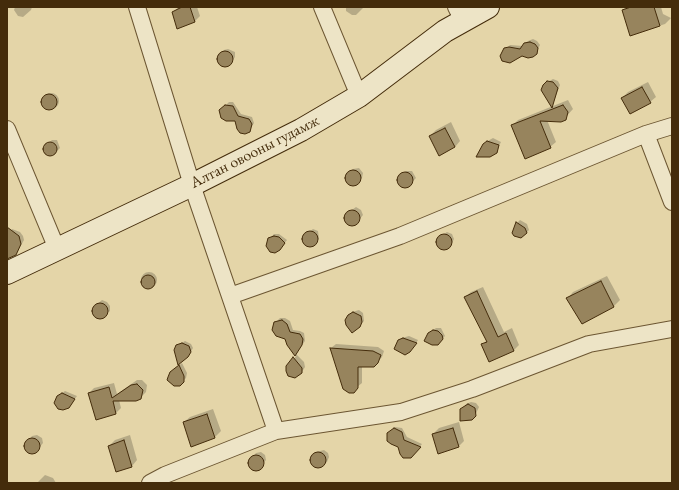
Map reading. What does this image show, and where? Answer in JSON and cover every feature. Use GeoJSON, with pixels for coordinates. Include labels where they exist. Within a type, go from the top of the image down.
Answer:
{"type":"FeatureCollection","features":[{"type":"Feature","properties":{"kind":"main road","name":"Алтан овооны гудамж"},"geometry":{"type":"LineString","coordinates":[[7,273],[192,185],[301,130],[359,96],[444,31],[459,14],[488,7]]}},
{"type":"Feature","properties":{"kind":"street"},"geometry":{"type":"LineString","coordinates":[[137,7],[192,185],[276,431]]}},
{"type":"Feature","properties":{"kind":"street"},"geometry":{"type":"LineString","coordinates":[[322,7],[359,96]]}},
{"type":"Feature","properties":{"kind":"street"},"geometry":{"type":"LineString","coordinates":[[230,296],[400,236],[646,134],[672,126]]}},
{"type":"Feature","properties":{"kind":"street"},"geometry":{"type":"LineString","coordinates":[[7,129],[57,249]]}},
{"type":"Feature","properties":{"kind":"street"},"geometry":{"type":"LineString","coordinates":[[646,134],[672,202]]}},
{"type":"Feature","properties":{"kind":"street"},"geometry":{"type":"LineString","coordinates":[[150,483],[165,475],[276,431],[400,412],[472,389],[589,344],[672,329]]}},
{"type":"Feature","properties":{"kind":"building"},"geometry":{"type":"Polygon","coordinates":[[[182,7],[190,7],[195,22],[177,29],[172,12],[182,7]]]}},
{"type":"Feature","properties":{"kind":"building"},"geometry":{"type":"Polygon","coordinates":[[[631,7],[654,7],[660,26],[630,36],[622,10],[631,7]]]}},
{"type":"Feature","properties":{"kind":"building"},"geometry":{"type":"Polygon","coordinates":[[[530,42],[535,44],[538,48],[537,54],[533,57],[528,58],[522,56],[510,63],[502,61],[500,56],[504,48],[509,47],[520,49],[524,43],[530,42]]]}},
{"type":"Feature","properties":{"kind":"building"},"geometry":{"type":"Polygon","coordinates":[[[222,51],[228,51],[233,56],[231,65],[228,67],[222,67],[217,62],[217,56],[222,51]]]}},
{"type":"Feature","properties":{"kind":"building"},"geometry":{"type":"Polygon","coordinates":[[[547,81],[553,82],[558,88],[552,108],[541,90],[547,81]]]}},
{"type":"Feature","properties":{"kind":"building"},"geometry":{"type":"Polygon","coordinates":[[[642,87],[651,103],[630,114],[621,98],[642,87]]]}},
{"type":"Feature","properties":{"kind":"building"},"geometry":{"type":"Polygon","coordinates":[[[46,94],[52,94],[57,99],[55,108],[52,110],[46,110],[41,105],[41,99],[46,94]]]}},
{"type":"Feature","properties":{"kind":"building"},"geometry":{"type":"Polygon","coordinates":[[[225,105],[233,106],[238,116],[249,119],[252,124],[250,132],[245,134],[240,133],[237,129],[235,121],[226,121],[221,118],[219,110],[225,105]]]}},
{"type":"Feature","properties":{"kind":"building"},"geometry":{"type":"Polygon","coordinates":[[[563,105],[568,112],[566,120],[561,122],[540,121],[551,148],[525,159],[511,125],[563,105]]]}},
{"type":"Feature","properties":{"kind":"building"},"geometry":{"type":"Polygon","coordinates":[[[445,128],[455,147],[439,156],[429,136],[445,128]]]}},
{"type":"Feature","properties":{"kind":"building"},"geometry":{"type":"Polygon","coordinates":[[[487,141],[499,145],[497,153],[490,157],[476,157],[483,144],[487,141]]]}},
{"type":"Feature","properties":{"kind":"building"},"geometry":{"type":"Polygon","coordinates":[[[47,142],[53,142],[57,146],[57,152],[53,156],[47,156],[43,152],[43,146],[47,142]]]}},
{"type":"Feature","properties":{"kind":"building"},"geometry":{"type":"Polygon","coordinates":[[[353,170],[360,175],[361,178],[356,185],[353,186],[346,181],[345,178],[350,171],[353,170]]]}},
{"type":"Feature","properties":{"kind":"building"},"geometry":{"type":"Polygon","coordinates":[[[405,172],[411,174],[413,180],[411,186],[405,188],[399,186],[397,180],[399,174],[405,172]]]}},
{"type":"Feature","properties":{"kind":"building"},"geometry":{"type":"Polygon","coordinates":[[[349,210],[355,210],[360,215],[358,224],[355,226],[349,226],[344,221],[344,215],[349,210]]]}},
{"type":"Feature","properties":{"kind":"building"},"geometry":{"type":"Polygon","coordinates":[[[516,222],[525,228],[527,233],[521,238],[514,236],[512,233],[516,222]]]}},
{"type":"Feature","properties":{"kind":"building"},"geometry":{"type":"Polygon","coordinates":[[[7,227],[19,236],[21,244],[16,255],[7,259],[7,227]]]}},
{"type":"Feature","properties":{"kind":"building"},"geometry":{"type":"Polygon","coordinates":[[[310,231],[317,236],[318,239],[313,246],[310,247],[303,242],[302,239],[307,232],[310,231]]]}},
{"type":"Feature","properties":{"kind":"building"},"geometry":{"type":"Polygon","coordinates":[[[444,234],[451,239],[452,242],[447,249],[444,250],[437,245],[436,242],[441,235],[444,234]]]}},
{"type":"Feature","properties":{"kind":"building"},"geometry":{"type":"Polygon","coordinates":[[[274,236],[279,237],[285,243],[280,250],[275,253],[270,252],[266,246],[268,238],[274,236]]]}},
{"type":"Feature","properties":{"kind":"building"},"geometry":{"type":"Polygon","coordinates":[[[145,275],[151,275],[155,279],[155,285],[151,289],[145,289],[141,285],[141,279],[145,275]]]}},
{"type":"Feature","properties":{"kind":"building"},"geometry":{"type":"Polygon","coordinates":[[[601,281],[614,307],[582,324],[566,298],[601,281]]]}},
{"type":"Feature","properties":{"kind":"building"},"geometry":{"type":"Polygon","coordinates":[[[477,291],[498,337],[506,333],[514,351],[489,362],[481,344],[487,342],[464,297],[477,291]]]}},
{"type":"Feature","properties":{"kind":"building"},"geometry":{"type":"Polygon","coordinates":[[[97,303],[103,303],[108,308],[106,317],[103,319],[97,319],[92,314],[92,308],[97,303]]]}},
{"type":"Feature","properties":{"kind":"building"},"geometry":{"type":"Polygon","coordinates":[[[353,312],[361,316],[362,322],[360,327],[352,333],[346,325],[345,320],[348,315],[353,312]]]}},
{"type":"Feature","properties":{"kind":"building"},"geometry":{"type":"Polygon","coordinates":[[[282,320],[287,324],[290,332],[300,334],[303,339],[302,345],[295,356],[287,345],[285,339],[276,336],[272,330],[274,322],[282,320]]]}},
{"type":"Feature","properties":{"kind":"building"},"geometry":{"type":"Polygon","coordinates":[[[433,330],[438,331],[442,335],[443,339],[438,345],[432,345],[424,341],[428,333],[433,330]]]}},
{"type":"Feature","properties":{"kind":"building"},"geometry":{"type":"Polygon","coordinates":[[[403,338],[417,343],[410,352],[405,355],[394,349],[398,340],[403,338]]]}},
{"type":"Feature","properties":{"kind":"building"},"geometry":{"type":"Polygon","coordinates":[[[182,343],[189,346],[191,352],[188,357],[178,365],[174,350],[176,345],[182,343]]]}},
{"type":"Feature","properties":{"kind":"building"},"geometry":{"type":"Polygon","coordinates":[[[330,348],[373,351],[381,355],[378,363],[374,367],[358,367],[358,388],[354,393],[349,393],[343,389],[330,348]]]}},
{"type":"Feature","properties":{"kind":"building"},"geometry":{"type":"Polygon","coordinates":[[[293,357],[302,368],[302,373],[295,378],[288,376],[286,371],[286,366],[293,357]]]}},
{"type":"Feature","properties":{"kind":"building"},"geometry":{"type":"Polygon","coordinates":[[[179,365],[184,376],[184,382],[180,386],[174,386],[167,380],[170,372],[179,365]]]}},
{"type":"Feature","properties":{"kind":"building"},"geometry":{"type":"Polygon","coordinates":[[[137,384],[143,390],[141,399],[136,401],[113,401],[116,414],[96,420],[88,393],[109,387],[112,398],[131,385],[137,384]]]}},
{"type":"Feature","properties":{"kind":"building"},"geometry":{"type":"Polygon","coordinates":[[[62,393],[75,399],[69,408],[63,410],[58,409],[54,403],[57,396],[62,393]]]}},
{"type":"Feature","properties":{"kind":"building"},"geometry":{"type":"Polygon","coordinates":[[[468,404],[475,408],[476,416],[472,420],[460,421],[460,409],[468,404]]]}},
{"type":"Feature","properties":{"kind":"building"},"geometry":{"type":"Polygon","coordinates":[[[207,414],[215,438],[191,447],[183,422],[207,414]]]}},
{"type":"Feature","properties":{"kind":"building"},"geometry":{"type":"Polygon","coordinates":[[[394,428],[402,432],[404,440],[421,447],[411,458],[403,458],[398,447],[387,441],[387,433],[394,428]]]}},
{"type":"Feature","properties":{"kind":"building"},"geometry":{"type":"Polygon","coordinates":[[[453,428],[459,447],[438,454],[432,434],[453,428]]]}},
{"type":"Feature","properties":{"kind":"building"},"geometry":{"type":"Polygon","coordinates":[[[29,438],[35,438],[40,443],[38,452],[35,454],[29,454],[24,449],[24,443],[29,438]]]}},
{"type":"Feature","properties":{"kind":"building"},"geometry":{"type":"Polygon","coordinates":[[[124,440],[132,467],[116,472],[108,446],[124,440]]]}},
{"type":"Feature","properties":{"kind":"building"},"geometry":{"type":"Polygon","coordinates":[[[315,452],[321,452],[326,457],[324,466],[321,468],[315,468],[310,463],[310,457],[315,452]]]}},
{"type":"Feature","properties":{"kind":"building"},"geometry":{"type":"Polygon","coordinates":[[[253,455],[259,455],[264,460],[262,469],[259,471],[253,471],[248,466],[248,460],[253,455]]]}}]}
